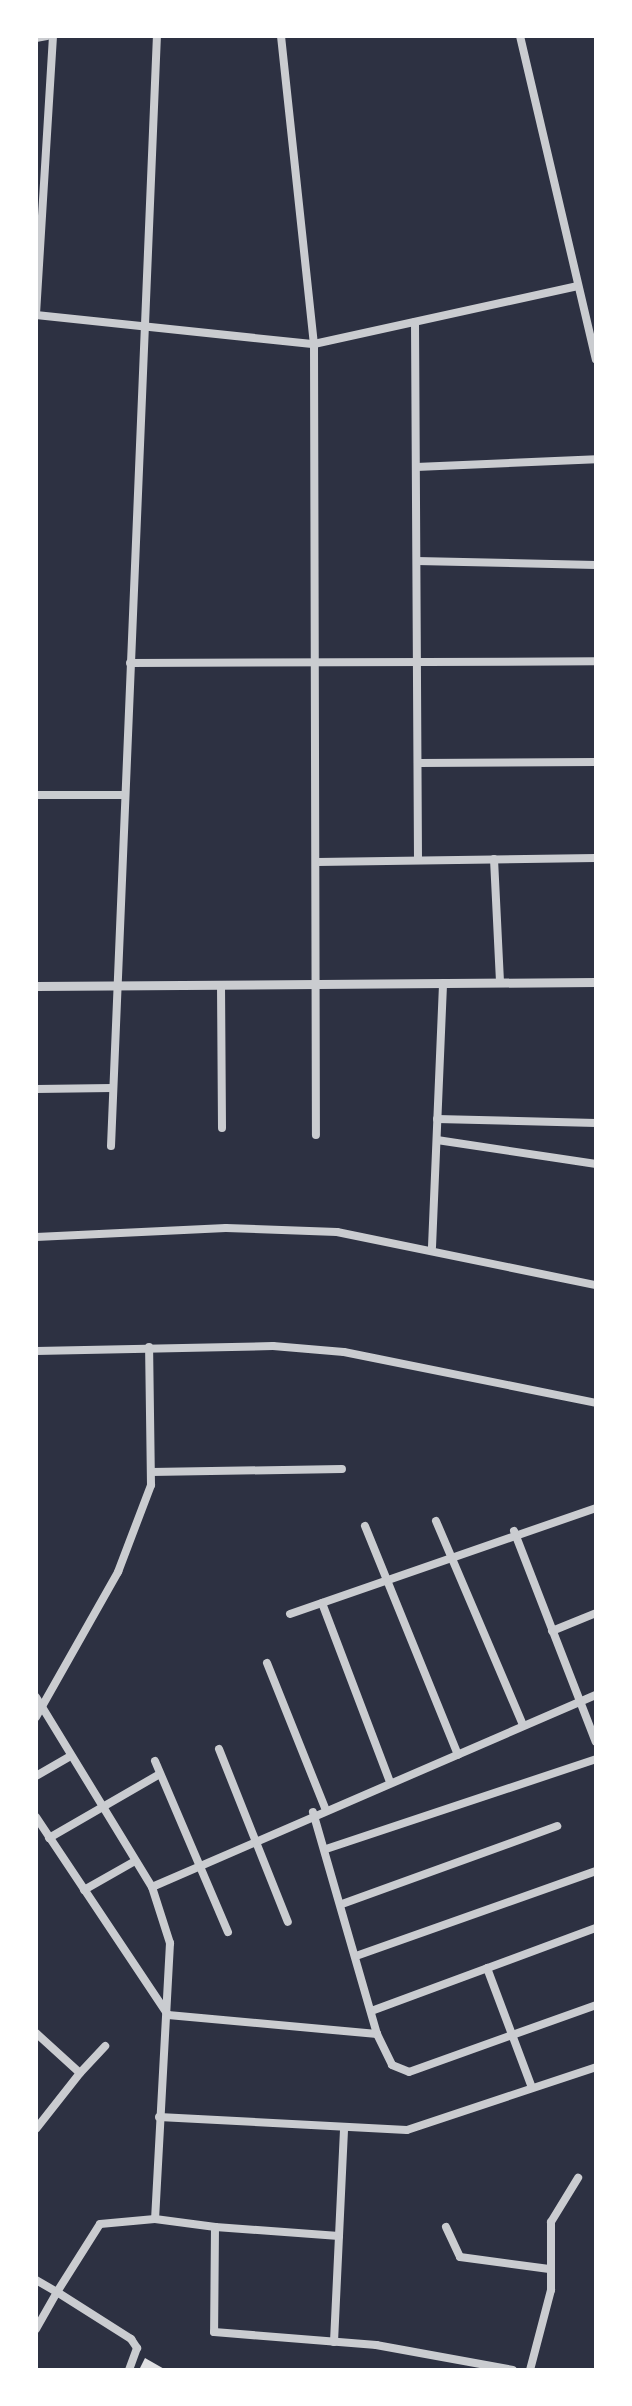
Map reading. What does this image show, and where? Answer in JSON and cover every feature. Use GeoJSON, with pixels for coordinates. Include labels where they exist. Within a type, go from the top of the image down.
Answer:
{"type":"FeatureCollection","features":[{"type":"Feature","properties":{"kind":"street"},"geometry":{"type":"LineString","coordinates":[[36,38],[50,36],[36,314],[314,344],[577,286]]}},
{"type":"Feature","properties":{"kind":"street"},"geometry":{"type":"LineString","coordinates":[[111,1146],[157,36]]}},
{"type":"Feature","properties":{"kind":"street"},"geometry":{"type":"LineString","coordinates":[[281,36],[314,344],[320,662],[316,1135]]}},
{"type":"Feature","properties":{"kind":"street"},"geometry":{"type":"LineString","coordinates":[[520,36],[596,359]]}},
{"type":"Feature","properties":{"kind":"street"},"geometry":{"type":"LineString","coordinates":[[415,322],[418,858]]}},
{"type":"Feature","properties":{"kind":"street"},"geometry":{"type":"LineString","coordinates":[[416,467],[596,459]]}},
{"type":"Feature","properties":{"kind":"street"},"geometry":{"type":"LineString","coordinates":[[417,561],[596,565]]}},
{"type":"Feature","properties":{"kind":"street"},"geometry":{"type":"LineString","coordinates":[[130,663],[596,661]]}},
{"type":"Feature","properties":{"kind":"street"},"geometry":{"type":"LineString","coordinates":[[419,763],[596,762]]}},
{"type":"Feature","properties":{"kind":"street"},"geometry":{"type":"LineString","coordinates":[[36,795],[124,795]]}},
{"type":"Feature","properties":{"kind":"street"},"geometry":{"type":"LineString","coordinates":[[317,862],[418,858],[596,858]]}},
{"type":"Feature","properties":{"kind":"street"},"geometry":{"type":"LineString","coordinates":[[494,859],[500,981]]}},
{"type":"Feature","properties":{"kind":"street"},"geometry":{"type":"LineString","coordinates":[[36,986],[596,982]]}},
{"type":"Feature","properties":{"kind":"street"},"geometry":{"type":"LineString","coordinates":[[432,1247],[443,983]]}},
{"type":"Feature","properties":{"kind":"street"},"geometry":{"type":"LineString","coordinates":[[221,985],[222,1128]]}},
{"type":"Feature","properties":{"kind":"street"},"geometry":{"type":"LineString","coordinates":[[36,1089],[112,1088]]}},
{"type":"Feature","properties":{"kind":"street"},"geometry":{"type":"LineString","coordinates":[[437,1119],[596,1123]]}},
{"type":"Feature","properties":{"kind":"street"},"geometry":{"type":"LineString","coordinates":[[437,1140],[596,1164]]}},
{"type":"Feature","properties":{"kind":"street"},"geometry":{"type":"LineString","coordinates":[[36,1237],[226,1228],[337,1232],[432,1247],[596,1285]]}},
{"type":"Feature","properties":{"kind":"street"},"geometry":{"type":"LineString","coordinates":[[36,1351],[149,1347],[344,1352],[596,1403]]}},
{"type":"Feature","properties":{"kind":"street"},"geometry":{"type":"LineString","coordinates":[[40,1715],[118,1572],[151,1472],[149,1347]]}},
{"type":"Feature","properties":{"kind":"street"},"geometry":{"type":"LineString","coordinates":[[151,1472],[342,1469]]}},
{"type":"Feature","properties":{"kind":"street"},"geometry":{"type":"LineString","coordinates":[[290,1614],[514,1531],[596,1508]]}},
{"type":"Feature","properties":{"kind":"street"},"geometry":{"type":"LineString","coordinates":[[436,1521],[448,1556],[523,1725]]}},
{"type":"Feature","properties":{"kind":"street"},"geometry":{"type":"LineString","coordinates":[[365,1526],[458,1755]]}},
{"type":"Feature","properties":{"kind":"street"},"geometry":{"type":"LineString","coordinates":[[514,1531],[596,1742]]}},
{"type":"Feature","properties":{"kind":"street"},"geometry":{"type":"LineString","coordinates":[[322,1603],[390,1782]]}},
{"type":"Feature","properties":{"kind":"street"},"geometry":{"type":"LineString","coordinates":[[552,1631],[596,1613]]}},
{"type":"Feature","properties":{"kind":"street"},"geometry":{"type":"LineString","coordinates":[[267,1663],[325,1808]]}},
{"type":"Feature","properties":{"kind":"street"},"geometry":{"type":"LineString","coordinates":[[152,1887],[313,1812],[458,1755],[596,1695]]}},
{"type":"Feature","properties":{"kind":"street"},"geometry":{"type":"LineString","coordinates":[[36,1697],[40,1715],[152,1887],[174,1965],[159,2117],[155,2219]]}},
{"type":"Feature","properties":{"kind":"street"},"geometry":{"type":"LineString","coordinates":[[219,1749],[288,1922]]}},
{"type":"Feature","properties":{"kind":"street"},"geometry":{"type":"LineString","coordinates":[[36,1776],[69,1757]]}},
{"type":"Feature","properties":{"kind":"street"},"geometry":{"type":"LineString","coordinates":[[326,1849],[596,1759]]}},
{"type":"Feature","properties":{"kind":"street"},"geometry":{"type":"LineString","coordinates":[[155,1761],[202,1863],[228,1932]]}},
{"type":"Feature","properties":{"kind":"street"},"geometry":{"type":"LineString","coordinates":[[49,1838],[160,1774]]}},
{"type":"Feature","properties":{"kind":"street"},"geometry":{"type":"LineString","coordinates":[[313,1812],[374,2010],[377,2034],[392,2065],[409,2072],[596,2005]]}},
{"type":"Feature","properties":{"kind":"street"},"geometry":{"type":"LineString","coordinates":[[36,1817],[168,2015]]}},
{"type":"Feature","properties":{"kind":"street"},"geometry":{"type":"LineString","coordinates":[[342,1904],[557,1826]]}},
{"type":"Feature","properties":{"kind":"street"},"geometry":{"type":"LineString","coordinates":[[84,1890],[135,1861]]}},
{"type":"Feature","properties":{"kind":"street"},"geometry":{"type":"LineString","coordinates":[[356,1956],[596,1871]]}},
{"type":"Feature","properties":{"kind":"street"},"geometry":{"type":"LineString","coordinates":[[374,2010],[596,1928]]}},
{"type":"Feature","properties":{"kind":"street"},"geometry":{"type":"LineString","coordinates":[[487,1968],[532,2088]]}},
{"type":"Feature","properties":{"kind":"street"},"geometry":{"type":"LineString","coordinates":[[168,2015],[377,2034]]}},
{"type":"Feature","properties":{"kind":"street"},"geometry":{"type":"LineString","coordinates":[[36,2033],[80,2073]]}},
{"type":"Feature","properties":{"kind":"street"},"geometry":{"type":"LineString","coordinates":[[36,2129],[105,2046]]}},
{"type":"Feature","properties":{"kind":"street"},"geometry":{"type":"LineString","coordinates":[[159,2117],[344,2128],[444,2122],[596,2067]]}},
{"type":"Feature","properties":{"kind":"street"},"geometry":{"type":"LineString","coordinates":[[334,2342],[344,2128]]}},
{"type":"Feature","properties":{"kind":"street"},"geometry":{"type":"LineString","coordinates":[[530,2370],[551,2290],[551,2222],[578,2178]]}},
{"type":"Feature","properties":{"kind":"street"},"geometry":{"type":"LineString","coordinates":[[36,2329],[100,2224],[155,2219],[215,2227],[339,2236]]}},
{"type":"Feature","properties":{"kind":"street"},"geometry":{"type":"LineString","coordinates":[[215,2227],[214,2332],[334,2342],[513,2370]]}},
{"type":"Feature","properties":{"kind":"street"},"geometry":{"type":"LineString","coordinates":[[446,2227],[460,2257],[549,2269]]}},
{"type":"Feature","properties":{"kind":"street"},"geometry":{"type":"LineString","coordinates":[[36,2280],[131,2339],[137,2348],[129,2370]]}},
{"type":"Feature","properties":{"kind":"building"},"geometry":{"type":"Polygon","coordinates":[[[145,2358],[166,2370],[139,2370],[145,2358]]]}}]}
